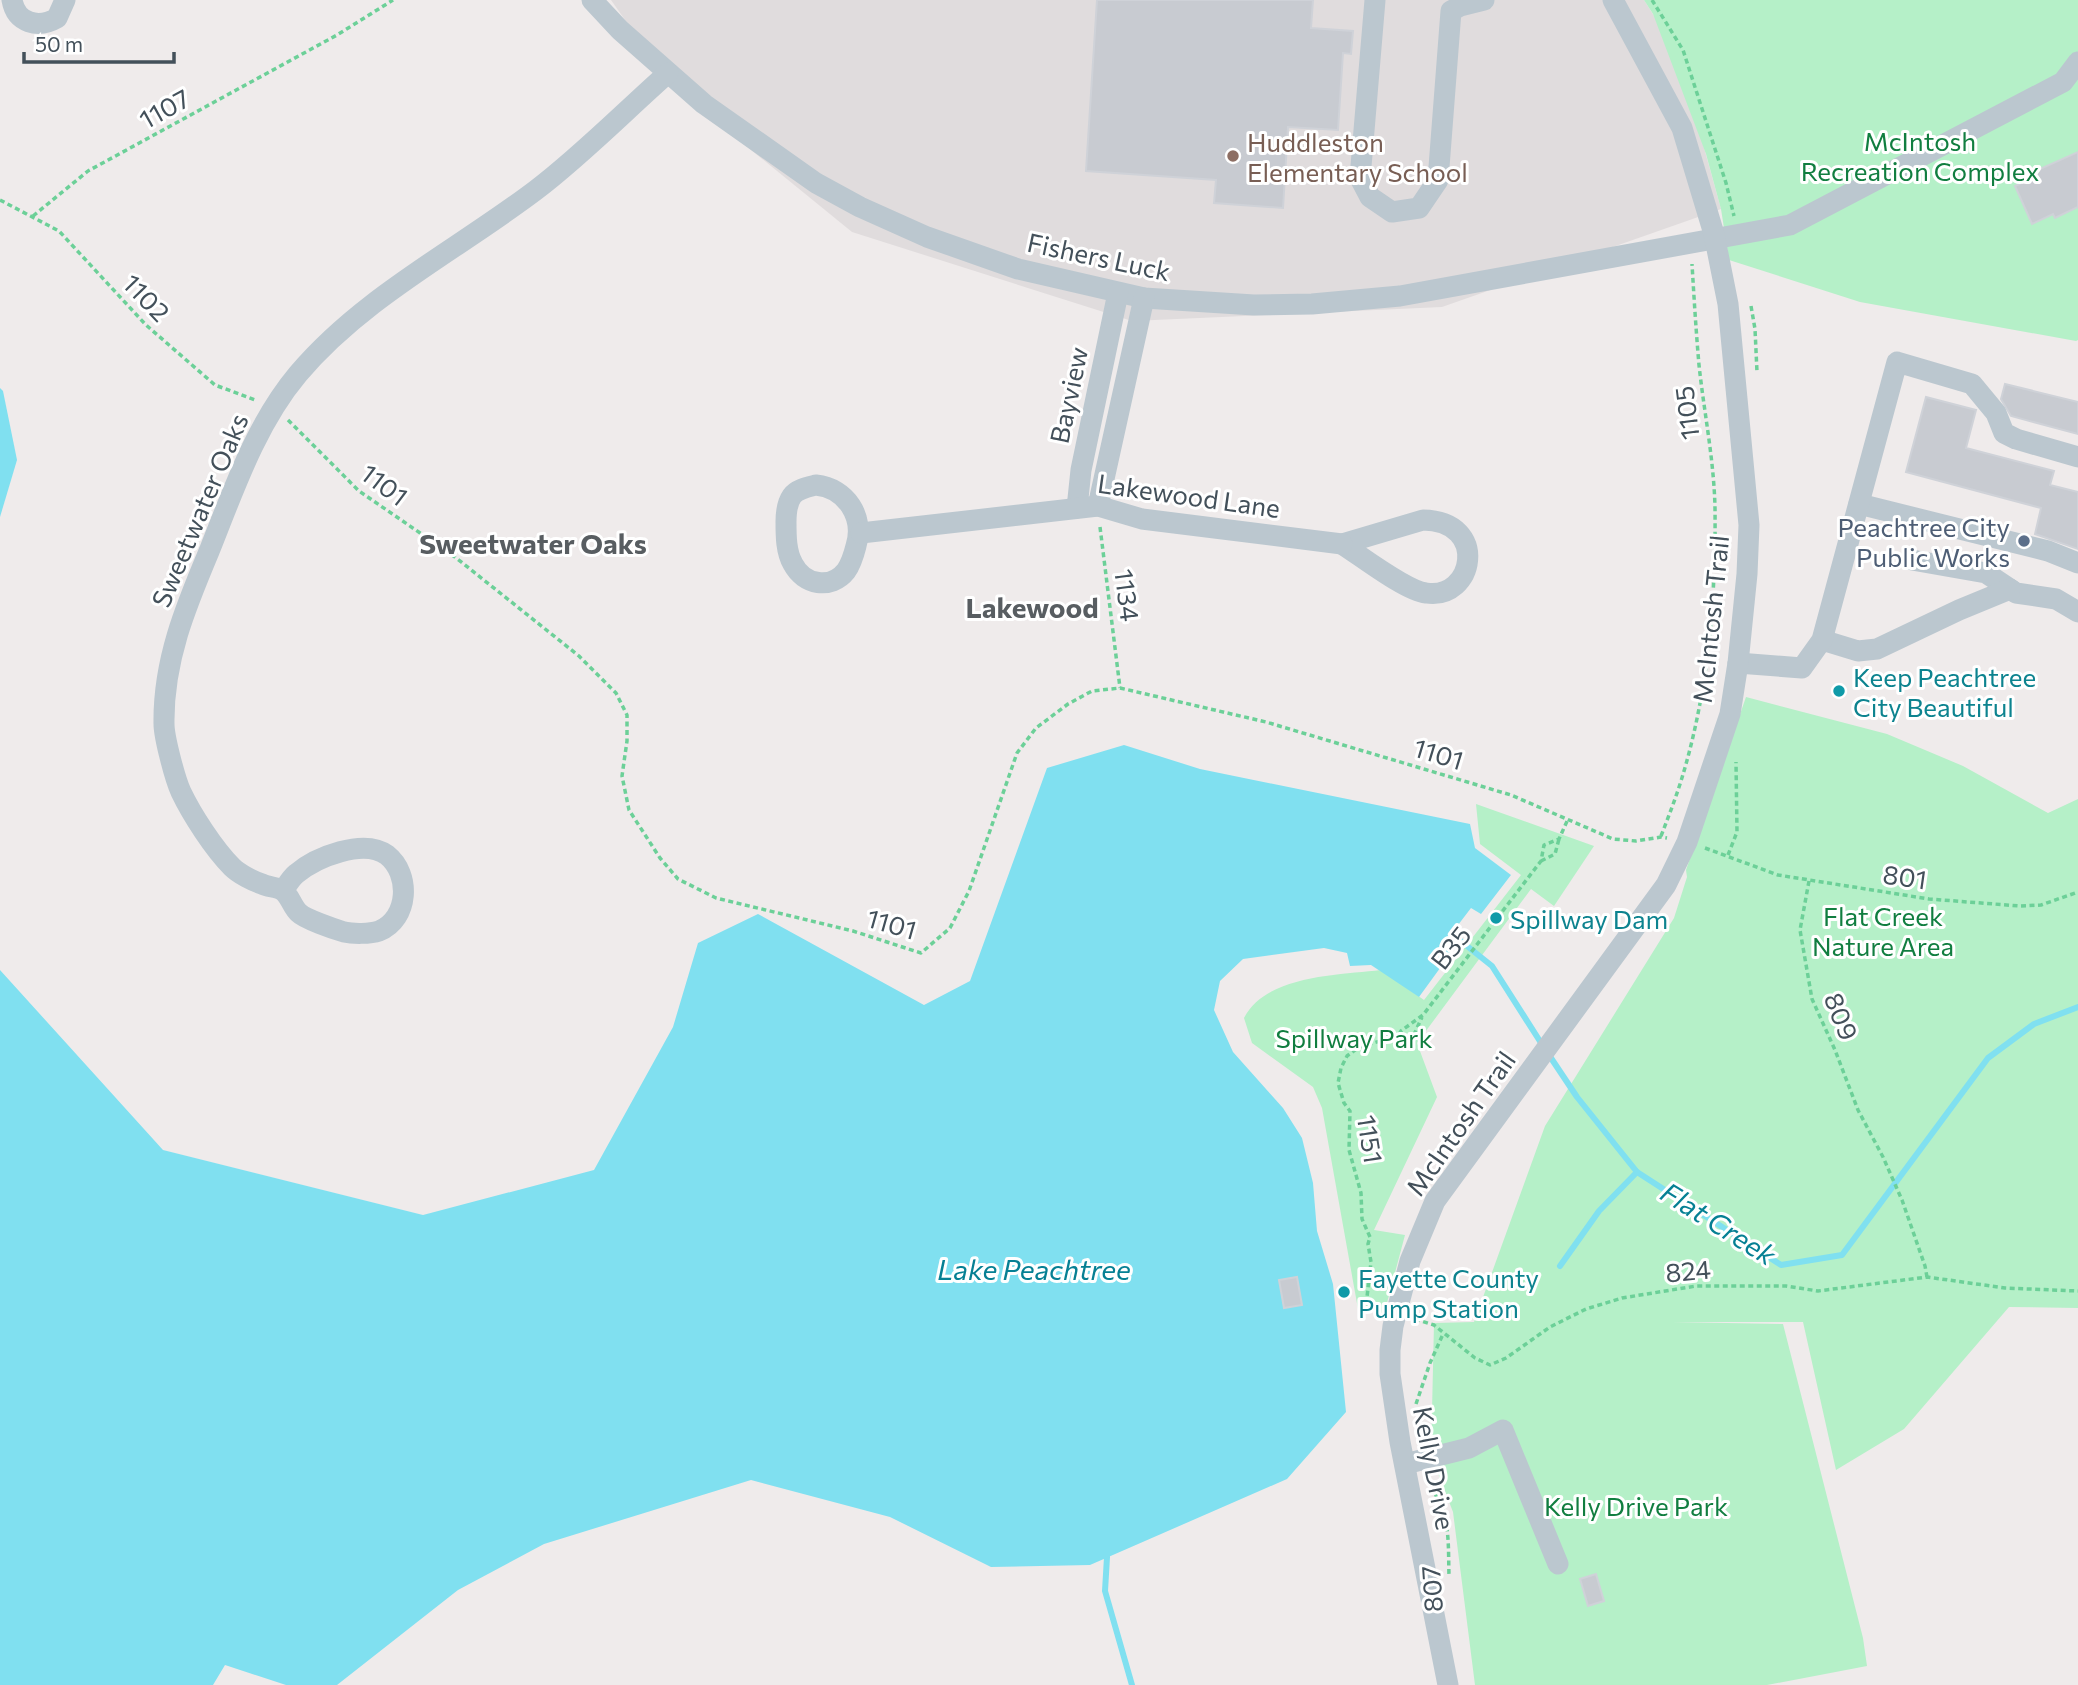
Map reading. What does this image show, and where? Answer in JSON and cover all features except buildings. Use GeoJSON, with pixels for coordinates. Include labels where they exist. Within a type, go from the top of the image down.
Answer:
{"type":"FeatureCollection","features":[{"type":"Feature","properties":{"kind":"street"},"geometry":{"type":"LineString","coordinates":[[12,0],[23,20],[40,24],[57,18],[65,0]]}},
{"type":"Feature","properties":{"kind":"street","name":"Fishers Luck"},"geometry":{"type":"LineString","coordinates":[[592,0],[620,30],[704,104],[816,183],[860,207],[927,237],[1018,269],[1144,298],[1254,305],[1340,302],[1412,294],[1790,225],[2063,82],[2078,62]]}},
{"type":"Feature","properties":{"kind":"street"},"geometry":{"type":"LineString","coordinates":[[1375,0],[1360,177],[1370,197],[1392,212],[1419,208],[1438,180],[1451,11],[1484,0]]}},
{"type":"Feature","properties":{"kind":"street","name":"McIntosh Trail"},"geometry":{"type":"LineString","coordinates":[[1409,1261],[1435,1201],[1666,885],[1687,842],[1730,714],[1747,574],[1749,525],[1728,304],[1714,239],[1682,128],[1613,0]]}},
{"type":"Feature","properties":{"kind":"street","name":"Sweetwater Oaks"},"geometry":{"type":"LineString","coordinates":[[283,891],[295,874],[322,858],[350,849],[376,849],[389,857],[399,869],[404,883],[404,898],[399,913],[389,924],[376,932],[345,932],[300,915],[283,891],[262,885],[233,869],[179,789],[164,727],[168,663],[188,600],[241,473],[266,420],[297,375],[334,336],[383,297],[538,188],[668,73]]}},
{"type":"Feature","properties":{"kind":"street","name":"Bayview"},"geometry":{"type":"LineString","coordinates":[[1087,507],[1081,470],[1118,293]]}},
{"type":"Feature","properties":{"kind":"street","name":"Bayview"},"geometry":{"type":"LineString","coordinates":[[1087,507],[1144,298]]}},
{"type":"Feature","properties":{"kind":"street"},"geometry":{"type":"LineString","coordinates":[[1738,663],[1802,668],[1822,640],[1896,362],[1972,384],[1996,413],[2004,433],[2078,457]]}},
{"type":"Feature","properties":{"kind":"street"},"geometry":{"type":"LineString","coordinates":[[829,486],[841,493],[850,504],[860,533],[845,572],[824,583],[808,580],[800,575],[792,563],[786,538],[786,515],[792,497],[802,488],[829,486]]}},
{"type":"Feature","properties":{"kind":"street"},"geometry":{"type":"LineString","coordinates":[[1859,504],[2048,551],[2078,563]]}},
{"type":"Feature","properties":{"kind":"street","name":"Lakewood Lane"},"geometry":{"type":"LineString","coordinates":[[860,533],[1087,507],[1142,519],[1342,544],[1423,520],[1452,526],[1462,536],[1468,549],[1468,564],[1462,577],[1452,587],[1439,593],[1425,593],[1412,588],[1342,544]]}},
{"type":"Feature","properties":{"kind":"street"},"geometry":{"type":"LineString","coordinates":[[1912,560],[1986,573],[2015,593],[2056,599],[2078,612]]}},
{"type":"Feature","properties":{"kind":"street"},"geometry":{"type":"LineString","coordinates":[[1822,640],[1858,651],[1877,649],[2010,589]]}},
{"type":"Feature","properties":{"kind":"street","name":"Kelly Drive"},"geometry":{"type":"LineString","coordinates":[[1409,1261],[1395,1314],[1390,1350],[1391,1386],[1413,1462],[1447,1685]]}},
{"type":"Feature","properties":{"kind":"street"},"geometry":{"type":"LineString","coordinates":[[1413,1462],[1469,1448],[1503,1430],[1558,1563]]}},
{"type":"Feature","properties":{"kind":"path","name":"1107"},"geometry":{"type":"LineString","coordinates":[[33,216],[88,171],[337,35],[393,0]]}},
{"type":"Feature","properties":{"kind":"path","name":"1102"},"geometry":{"type":"LineString","coordinates":[[0,200],[59,231],[146,325],[215,385],[275,408]]}},
{"type":"Feature","properties":{"kind":"path","name":"1105"},"geometry":{"type":"LineString","coordinates":[[1661,837],[1682,780],[1694,727],[1706,665],[1714,588],[1715,505],[1700,366],[1691,244]]}},
{"type":"Feature","properties":{"kind":"path","name":"1101"},"geometry":{"type":"LineString","coordinates":[[275,408],[359,491],[455,556],[579,656],[616,693],[627,715],[627,741],[622,776],[629,810],[660,858],[678,878],[716,898],[853,931],[921,953],[950,928],[969,891],[1017,753],[1029,736],[1068,704],[1093,691],[1120,688],[1279,726],[1511,795],[1613,839],[1636,841],[1661,837]]}},
{"type":"Feature","properties":{"kind":"path","name":"1134"},"geometry":{"type":"LineString","coordinates":[[1087,507],[1120,688]]}},
{"type":"Feature","properties":{"kind":"path"},"geometry":{"type":"LineString","coordinates":[[1541,861],[1555,854],[1568,819]]}},
{"type":"Feature","properties":{"kind":"path"},"geometry":{"type":"LineString","coordinates":[[1541,861],[1544,845],[1559,839]]}},
{"type":"Feature","properties":{"kind":"path","name":"801"},"geometry":{"type":"LineString","coordinates":[[1728,855],[1779,874],[1809,881],[1929,899],[2020,906],[2041,905],[2078,892]]}},
{"type":"Feature","properties":{"kind":"path","name":"B35"},"geometry":{"type":"LineString","coordinates":[[1430,1003],[1541,861]]}},
{"type":"Feature","properties":{"kind":"path","name":"809"},"geometry":{"type":"LineString","coordinates":[[1809,881],[1800,930],[1812,999],[1858,1110],[1902,1200],[1927,1277]]}},
{"type":"Feature","properties":{"kind":"path","name":"1151"},"geometry":{"type":"LineString","coordinates":[[1391,1038],[1403,1042],[1411,1041],[1430,1003]]}},
{"type":"Feature","properties":{"kind":"path","name":"1151"},"geometry":{"type":"LineString","coordinates":[[1382,1311],[1370,1304],[1367,1297],[1371,1262],[1368,1244],[1370,1237],[1362,1219],[1361,1193],[1349,1150],[1350,1111],[1339,1083],[1341,1068],[1348,1056],[1359,1047],[1398,1036],[1423,1015]]}},
{"type":"Feature","properties":{"kind":"path","name":"824"},"geometry":{"type":"LineString","coordinates":[[1415,1319],[1434,1325],[1475,1358],[1490,1365],[1506,1358],[1550,1327],[1586,1309],[1622,1298],[1696,1286],[1786,1286],[1818,1291],[1927,1277],[2006,1288],[2078,1291]]}},
{"type":"Feature","properties":{"kind":"path"},"geometry":{"type":"LineString","coordinates":[[1413,1414],[1443,1334]]}},
{"type":"Feature","properties":{"kind":"path","name":"807"},"geometry":{"type":"LineString","coordinates":[[1413,1462],[1424,1482],[1437,1495],[1444,1512],[1449,1584]]}},
{"type":"Feature","properties":{"kind":"shaded area","name":"Huddleston Elementary School"},"geometry":{"type":"Polygon","coordinates":[[[611,0],[1644,0],[1678,54],[1721,209],[1442,307],[1132,321],[852,232],[670,84],[611,0]]]}},
{"type":"Feature","properties":{"kind":"green space","name":"McIntosh Recreation Complex"},"geometry":{"type":"Polygon","coordinates":[[[1644,0],[2078,0],[2078,340],[1860,302],[1729,260],[1721,209],[1706,154],[1653,14],[1644,0]]]}},
{"type":"Feature","properties":{"kind":"green space"},"geometry":{"type":"Polygon","coordinates":[[[1746,697],[1887,734],[1963,766],[2048,813],[2078,799],[2078,1308],[2009,1307],[1904,1429],[1836,1470],[1803,1322],[1673,1322],[1783,1324],[1863,1638],[1867,1666],[1767,1685],[1475,1685],[1453,1512],[1431,1455],[1434,1323],[1474,1322],[1545,1126],[1674,918],[1687,877],[1686,870],[1746,697]]]}},
{"type":"Feature","properties":{"kind":"green space","name":"Spillway Park"},"geometry":{"type":"Polygon","coordinates":[[[1476,804],[1594,846],[1554,906],[1531,889],[1417,1043],[1437,1097],[1374,1230],[1405,1235],[1384,1314],[1358,1309],[1322,1108],[1313,1087],[1252,1043],[1244,1018],[1254,1004],[1286,985],[1325,976],[1381,970],[1424,1000],[1521,875],[1480,844],[1476,804]]]}},
{"type":"Feature","properties":{"kind":"water"},"geometry":{"type":"Polygon","coordinates":[[[0,388],[3,391],[17,460],[0,517],[0,388]]]}},
{"type":"Feature","properties":{"kind":"water","name":"Lake Peachtree"},"geometry":{"type":"Polygon","coordinates":[[[1124,745],[1200,769],[1470,824],[1475,848],[1511,875],[1481,914],[1471,908],[1442,946],[1451,953],[1419,997],[1371,965],[1350,966],[1347,953],[1324,948],[1243,959],[1220,981],[1214,1010],[1233,1052],[1283,1108],[1302,1138],[1313,1183],[1317,1231],[1333,1284],[1346,1412],[1287,1479],[1090,1565],[991,1567],[890,1517],[751,1480],[544,1544],[458,1590],[337,1685],[286,1685],[225,1665],[213,1685],[0,1685],[0,970],[163,1150],[423,1215],[594,1170],[673,1027],[698,943],[758,914],[924,1005],[970,981],[1047,768],[1124,745]]]}},
{"type":"Feature","properties":{"kind":"waterway","name":"Flat Creek"},"geometry":{"type":"LineString","coordinates":[[1452,934],[1492,966],[1543,1046]]}},
{"type":"Feature","properties":{"kind":"waterway","name":"Flat Creek"},"geometry":{"type":"LineString","coordinates":[[1549,1055],[1577,1097],[1637,1172],[1781,1265],[1842,1255],[1988,1058],[2034,1024],[2078,1007]]}},
{"type":"Feature","properties":{"kind":"waterway","name":"Flat Creek"},"geometry":{"type":"LineString","coordinates":[[1560,1266],[1599,1211],[1637,1172]]}},
{"type":"Feature","properties":{"kind":"waterway"},"geometry":{"type":"LineString","coordinates":[[1107,1557],[1105,1591],[1132,1685]]}},
{"type":"Feature","properties":{"kind":"place","name":"Huddleston Elementary School"},"geometry":{"type":"Point","coordinates":[1233,156]}},
{"type":"Feature","properties":{"kind":"place","name":"Peachtree City Public Works"},"geometry":{"type":"Point","coordinates":[2024,541]}},
{"type":"Feature","properties":{"kind":"place","name":"Keep Peachtree City Beautiful"},"geometry":{"type":"Point","coordinates":[1839,691]}},
{"type":"Feature","properties":{"kind":"place","name":"Spillway Dam"},"geometry":{"type":"Point","coordinates":[1496,918]}},
{"type":"Feature","properties":{"kind":"place","name":"Fayette County Pump Station"},"geometry":{"type":"Point","coordinates":[1344,1292]}},
{"type":"Feature","properties":{"kind":"district","name":"Sweetwater Oaks"},"geometry":{"type":"Point","coordinates":[533,543]}},
{"type":"Feature","properties":{"kind":"district","name":"Lakewood"},"geometry":{"type":"Point","coordinates":[1032,607]}},
{"type":"Feature","properties":{"kind":"park label","name":"Flat Creek Nature Area"},"geometry":{"type":"Point","coordinates":[1883,930]}},
{"type":"Feature","properties":{"kind":"park label","name":"Kelly Drive Park"},"geometry":{"type":"Point","coordinates":[1636,1505]}}]}
